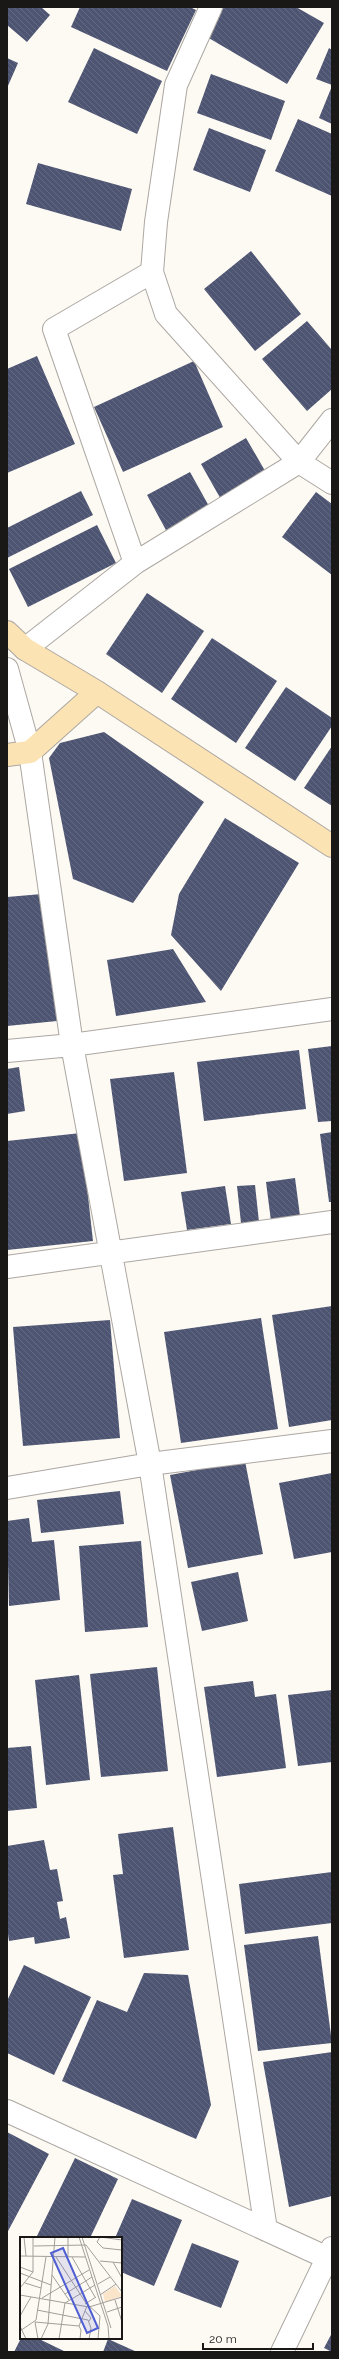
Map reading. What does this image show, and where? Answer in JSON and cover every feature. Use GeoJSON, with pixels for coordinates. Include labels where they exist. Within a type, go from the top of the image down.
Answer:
{"type":"FeatureCollection","features":[{"type":"Feature","properties":{"kind":"street"},"geometry":{"type":"LineString","coordinates":[[211,7],[176,85],[156,222],[152,272],[166,314],[299,462],[332,482]]}},
{"type":"Feature","properties":{"kind":"street"},"geometry":{"type":"LineString","coordinates":[[135,562],[54,329],[152,272]]}},
{"type":"Feature","properties":{"kind":"street"},"geometry":{"type":"LineString","coordinates":[[25,649],[135,562],[299,462],[332,420]]}},
{"type":"Feature","properties":{"kind":"street"},"geometry":{"type":"LineString","coordinates":[[7,632],[25,649],[97,692],[332,846]]}},
{"type":"Feature","properties":{"kind":"street"},"geometry":{"type":"LineString","coordinates":[[7,669],[30,752],[72,1044],[150,1464],[266,2230]]}},
{"type":"Feature","properties":{"kind":"street"},"geometry":{"type":"LineString","coordinates":[[7,754],[30,752],[97,692]]}},
{"type":"Feature","properties":{"kind":"street"},"geometry":{"type":"LineString","coordinates":[[7,1051],[72,1044],[332,1009]]}},
{"type":"Feature","properties":{"kind":"street"},"geometry":{"type":"LineString","coordinates":[[7,1267],[332,1222]]}},
{"type":"Feature","properties":{"kind":"street"},"geometry":{"type":"LineString","coordinates":[[7,1488],[150,1464],[332,1441]]}},
{"type":"Feature","properties":{"kind":"street"},"geometry":{"type":"LineString","coordinates":[[7,2111],[266,2230],[330,2255],[282,2352]]}},
{"type":"Feature","properties":{"kind":"building"},"geometry":{"type":"Polygon","coordinates":[[[7,7],[41,7],[50,15],[27,42],[7,25],[7,7]]]}},
{"type":"Feature","properties":{"kind":"building"},"geometry":{"type":"Polygon","coordinates":[[[80,7],[190,7],[196,10],[167,71],[71,27],[80,7]]]}},
{"type":"Feature","properties":{"kind":"building"},"geometry":{"type":"Polygon","coordinates":[[[224,7],[296,7],[324,23],[287,84],[207,37],[224,7]]]}},
{"type":"Feature","properties":{"kind":"building"},"geometry":{"type":"Polygon","coordinates":[[[94,48],[162,81],[137,134],[68,102],[94,48]]]}},
{"type":"Feature","properties":{"kind":"building"},"geometry":{"type":"Polygon","coordinates":[[[329,48],[332,50],[332,85],[316,79],[329,48]]]}},
{"type":"Feature","properties":{"kind":"building"},"geometry":{"type":"Polygon","coordinates":[[[7,58],[18,63],[7,88],[7,58]]]}},
{"type":"Feature","properties":{"kind":"building"},"geometry":{"type":"Polygon","coordinates":[[[211,74],[285,101],[271,140],[197,113],[211,74]]]}},
{"type":"Feature","properties":{"kind":"building"},"geometry":{"type":"Polygon","coordinates":[[[332,86],[332,124],[319,118],[332,86]]]}},
{"type":"Feature","properties":{"kind":"building"},"geometry":{"type":"Polygon","coordinates":[[[298,119],[332,134],[332,196],[275,171],[298,119]]]}},
{"type":"Feature","properties":{"kind":"building"},"geometry":{"type":"Polygon","coordinates":[[[209,128],[266,150],[250,192],[193,170],[209,128]]]}},
{"type":"Feature","properties":{"kind":"building"},"geometry":{"type":"Polygon","coordinates":[[[38,163],[132,189],[121,231],[26,204],[38,163]]]}},
{"type":"Feature","properties":{"kind":"building"},"geometry":{"type":"Polygon","coordinates":[[[251,251],[301,314],[255,351],[204,289],[251,251]]]}},
{"type":"Feature","properties":{"kind":"building"},"geometry":{"type":"Polygon","coordinates":[[[307,321],[332,350],[332,389],[307,411],[262,359],[307,321]]]}},
{"type":"Feature","properties":{"kind":"building"},"geometry":{"type":"Polygon","coordinates":[[[37,356],[75,444],[7,473],[7,369],[37,356]]]}},
{"type":"Feature","properties":{"kind":"building"},"geometry":{"type":"Polygon","coordinates":[[[194,361],[223,427],[123,472],[94,407],[194,361]]]}},
{"type":"Feature","properties":{"kind":"building"},"geometry":{"type":"Polygon","coordinates":[[[246,438],[268,476],[223,503],[201,464],[246,438]]]}},
{"type":"Feature","properties":{"kind":"building"},"geometry":{"type":"Polygon","coordinates":[[[190,472],[210,508],[167,532],[147,495],[190,472]]]}},
{"type":"Feature","properties":{"kind":"building"},"geometry":{"type":"Polygon","coordinates":[[[81,491],[93,515],[7,558],[7,528],[81,491]]]}},
{"type":"Feature","properties":{"kind":"building"},"geometry":{"type":"Polygon","coordinates":[[[316,492],[332,504],[332,575],[282,537],[316,492]]]}},
{"type":"Feature","properties":{"kind":"building"},"geometry":{"type":"Polygon","coordinates":[[[97,525],[116,563],[28,607],[9,569],[97,525]]]}},
{"type":"Feature","properties":{"kind":"building"},"geometry":{"type":"Polygon","coordinates":[[[147,593],[204,631],[162,693],[106,654],[147,593]]]}},
{"type":"Feature","properties":{"kind":"building"},"geometry":{"type":"Polygon","coordinates":[[[212,638],[277,681],[236,743],[171,699],[212,638]]]}},
{"type":"Feature","properties":{"kind":"building"},"geometry":{"type":"Polygon","coordinates":[[[286,687],[332,718],[332,726],[295,781],[245,748],[286,687]]]}},
{"type":"Feature","properties":{"kind":"building"},"geometry":{"type":"Polygon","coordinates":[[[104,732],[204,802],[133,903],[73,879],[49,758],[60,743],[104,732]]]}},
{"type":"Feature","properties":{"kind":"building"},"geometry":{"type":"Polygon","coordinates":[[[332,746],[332,806],[304,788],[332,746]]]}},
{"type":"Feature","properties":{"kind":"building"},"geometry":{"type":"Polygon","coordinates":[[[225,818],[299,863],[221,991],[171,935],[179,894],[225,818]]]}},
{"type":"Feature","properties":{"kind":"building"},"geometry":{"type":"Polygon","coordinates":[[[42,894],[57,1021],[7,1026],[7,897],[42,894]]]}},
{"type":"Feature","properties":{"kind":"building"},"geometry":{"type":"Polygon","coordinates":[[[173,949],[206,1002],[116,1016],[107,960],[173,949]]]}},
{"type":"Feature","properties":{"kind":"building"},"geometry":{"type":"Polygon","coordinates":[[[332,1046],[332,1121],[318,1122],[308,1049],[332,1046]]]}},
{"type":"Feature","properties":{"kind":"building"},"geometry":{"type":"Polygon","coordinates":[[[299,1050],[306,1109],[204,1121],[197,1062],[299,1050]]]}},
{"type":"Feature","properties":{"kind":"building"},"geometry":{"type":"Polygon","coordinates":[[[19,1067],[25,1111],[7,1114],[7,1069],[19,1067]]]}},
{"type":"Feature","properties":{"kind":"building"},"geometry":{"type":"Polygon","coordinates":[[[174,1072],[187,1173],[124,1181],[110,1079],[174,1072]]]}},
{"type":"Feature","properties":{"kind":"building"},"geometry":{"type":"Polygon","coordinates":[[[332,1132],[332,1202],[329,1202],[320,1134],[332,1132]]]}},
{"type":"Feature","properties":{"kind":"building"},"geometry":{"type":"Polygon","coordinates":[[[81,1133],[93,1241],[7,1250],[7,1141],[81,1133]]]}},
{"type":"Feature","properties":{"kind":"building"},"geometry":{"type":"Polygon","coordinates":[[[295,1178],[300,1216],[271,1221],[266,1182],[295,1178]]]}},
{"type":"Feature","properties":{"kind":"building"},"geometry":{"type":"Polygon","coordinates":[[[255,1185],[259,1222],[241,1223],[237,1186],[255,1185]]]}},
{"type":"Feature","properties":{"kind":"building"},"geometry":{"type":"Polygon","coordinates":[[[225,1186],[231,1224],[187,1230],[181,1192],[225,1186]]]}},
{"type":"Feature","properties":{"kind":"building"},"geometry":{"type":"Polygon","coordinates":[[[332,1306],[332,1420],[289,1427],[272,1315],[332,1306]]]}},
{"type":"Feature","properties":{"kind":"building"},"geometry":{"type":"Polygon","coordinates":[[[261,1318],[278,1429],[181,1443],[164,1332],[261,1318]]]}},
{"type":"Feature","properties":{"kind":"building"},"geometry":{"type":"Polygon","coordinates":[[[110,1320],[120,1438],[23,1446],[13,1327],[110,1320]]]}},
{"type":"Feature","properties":{"kind":"building"},"geometry":{"type":"Polygon","coordinates":[[[245,1461],[263,1554],[188,1568],[170,1475],[245,1461]]]}},
{"type":"Feature","properties":{"kind":"building"},"geometry":{"type":"Polygon","coordinates":[[[332,1473],[332,1552],[294,1559],[279,1483],[332,1473]]]}},
{"type":"Feature","properties":{"kind":"building"},"geometry":{"type":"Polygon","coordinates":[[[120,1491],[124,1524],[41,1533],[37,1500],[120,1491]]]}},
{"type":"Feature","properties":{"kind":"building"},"geometry":{"type":"Polygon","coordinates":[[[29,1518],[32,1542],[54,1540],[60,1600],[9,1606],[7,1521],[29,1518]]]}},
{"type":"Feature","properties":{"kind":"building"},"geometry":{"type":"Polygon","coordinates":[[[141,1541],[148,1627],[85,1632],[79,1546],[141,1541]]]}},
{"type":"Feature","properties":{"kind":"building"},"geometry":{"type":"Polygon","coordinates":[[[238,1572],[248,1621],[202,1631],[191,1582],[238,1572]]]}},
{"type":"Feature","properties":{"kind":"building"},"geometry":{"type":"Polygon","coordinates":[[[157,1667],[168,1771],[101,1777],[90,1674],[157,1667]]]}},
{"type":"Feature","properties":{"kind":"building"},"geometry":{"type":"Polygon","coordinates":[[[79,1675],[90,1780],[46,1785],[35,1680],[79,1675]]]}},
{"type":"Feature","properties":{"kind":"building"},"geometry":{"type":"Polygon","coordinates":[[[253,1681],[255,1697],[276,1694],[286,1768],[217,1777],[204,1687],[253,1681]]]}},
{"type":"Feature","properties":{"kind":"building"},"geometry":{"type":"Polygon","coordinates":[[[332,1690],[332,1762],[298,1766],[288,1695],[332,1690]]]}},
{"type":"Feature","properties":{"kind":"building"},"geometry":{"type":"Polygon","coordinates":[[[31,1746],[37,1808],[7,1811],[7,1748],[31,1746]]]}},
{"type":"Feature","properties":{"kind":"building"},"geometry":{"type":"Polygon","coordinates":[[[173,1827],[189,1950],[124,1958],[113,1875],[123,1874],[118,1834],[173,1827]]]}},
{"type":"Feature","properties":{"kind":"building"},"geometry":{"type":"Polygon","coordinates":[[[44,1840],[50,1870],[57,1869],[63,1901],[57,1902],[60,1919],[66,1917],[70,1938],[35,1944],[34,1937],[9,1941],[7,1928],[7,1846],[44,1840]]]}},
{"type":"Feature","properties":{"kind":"building"},"geometry":{"type":"Polygon","coordinates":[[[332,1872],[332,1923],[245,1934],[239,1884],[332,1872]]]}},
{"type":"Feature","properties":{"kind":"building"},"geometry":{"type":"Polygon","coordinates":[[[318,1936],[332,2043],[258,2051],[244,1945],[318,1936]]]}},
{"type":"Feature","properties":{"kind":"building"},"geometry":{"type":"Polygon","coordinates":[[[24,1965],[91,1997],[54,2075],[7,2053],[7,2001],[24,1965]]]}},
{"type":"Feature","properties":{"kind":"building"},"geometry":{"type":"Polygon","coordinates":[[[144,1973],[188,1975],[211,2105],[196,2139],[62,2081],[97,2000],[127,2012],[144,1973]]]}},
{"type":"Feature","properties":{"kind":"building"},"geometry":{"type":"Polygon","coordinates":[[[332,2052],[332,2196],[289,2207],[263,2062],[332,2052]]]}},
{"type":"Feature","properties":{"kind":"building"},"geometry":{"type":"Polygon","coordinates":[[[7,2132],[49,2154],[7,2233],[7,2132]]]}},
{"type":"Feature","properties":{"kind":"building"},"geometry":{"type":"Polygon","coordinates":[[[75,2158],[118,2179],[90,2237],[36,2237],[75,2158]]]}},
{"type":"Feature","properties":{"kind":"building"},"geometry":{"type":"Polygon","coordinates":[[[132,2199],[182,2220],[154,2286],[122,2272],[122,2237],[115,2237],[132,2199]]]}},
{"type":"Feature","properties":{"kind":"building"},"geometry":{"type":"Polygon","coordinates":[[[192,2243],[239,2261],[221,2308],[174,2290],[192,2243]]]}},
{"type":"Feature","properties":{"kind":"building"},"geometry":{"type":"Polygon","coordinates":[[[332,2333],[332,2352],[324,2348],[332,2333]]]}},
{"type":"Feature","properties":{"kind":"building"},"geometry":{"type":"Polygon","coordinates":[[[20,2339],[39,2339],[66,2352],[14,2352],[20,2339]]]}},
{"type":"Feature","properties":{"kind":"building"},"geometry":{"type":"Polygon","coordinates":[[[108,2339],[137,2352],[103,2352],[108,2339]]]}}]}
